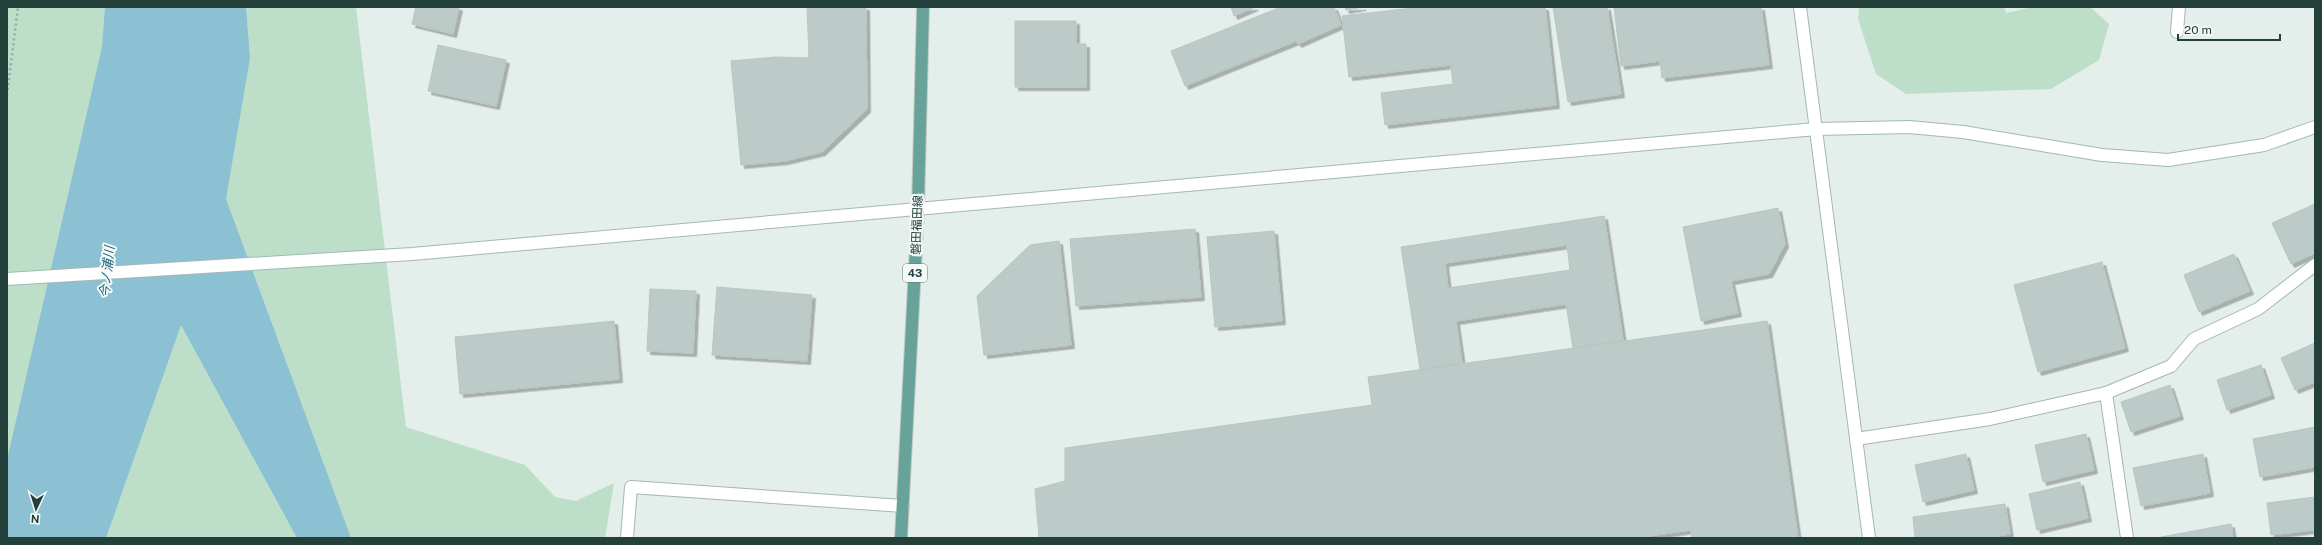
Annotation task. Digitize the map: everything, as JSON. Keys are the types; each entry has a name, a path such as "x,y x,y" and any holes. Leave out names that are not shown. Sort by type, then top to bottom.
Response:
{"main road":[{"name":"磐田福田線","path":"901,538 918,208 923,7"}],"street":[{"path":"1800,7 1869,538"},
{"path":"2177,32 2180,7"},
{"path":"7,279 412,254 1816,129 1909,127 1964,132 2102,156 2168,160 2264,145 2315,126"},
{"path":"1856,439 1990,419 2106,394 2171,366 2194,339 2258,309 2315,265"},
{"path":"2106,394 2127,538"},
{"path":"627,538 631,487 903,506"}],"path":[{"path":"7,95 18,7"}],"green space":[{"path":"7,7 356,7 406,427 525,465 555,497 576,501 614,483 605,538 7,538"},
{"path":"1859,7 2004,7 2006,13 2033,7 2090,7 2109,24 2099,60 2051,89 1906,94 1876,74 1858,19"}],"water":[{"name":"今ノ浦川","path":"105,7 246,7 250,58 226,199 351,538 297,538 181,325 106,538 7,538 7,460 102,47"}],"building":[{"path":"416,7 459,7 453,34 412,24"},
{"path":"807,7 866,7 867,109 822,152 785,161 741,165 731,61 776,57 809,58"},
{"path":"1231,7 1255,7 1234,16"},
{"path":"1281,7 1334,7 1341,25 1298,44 1296,41 1185,86 1171,51"},
{"path":"1345,7 1363,7 1346,10"},
{"path":"1422,7 1545,7 1556,105 1385,125 1381,93 1453,84 1451,65 1349,77 1342,16"},
{"path":"1553,7 1607,7 1621,94 1568,102"},
{"path":"1614,7 1761,7 1769,65 1662,78 1660,61 1621,66"},
{"path":"1015,21 1076,21 1076,44 1086,44 1086,87 1015,87"},
{"path":"438,45 506,60 496,106 428,91"},
{"path":"2315,204 2315,253 2291,264 2272,223"},
{"path":"1778,208 1785,244 1769,274 1731,281 1738,313 1701,321 1683,227"},
{"path":"1604,216 1623,340 1573,348 1566,304 1456,321 1462,363 1420,369 1401,247","holes":["1567,245 1570,270 1448,288 1445,263"]},
{"path":"1195,229 1201,297 1076,306 1070,239"},
{"path":"1274,231 1282,321 1215,327 1207,237"},
{"path":"1059,241 1071,345 984,355 977,296 1030,245"},
{"path":"2234,254 2250,291 2199,312 2184,275"},
{"path":"2102,262 2125,348 2038,372 2014,285"},
{"path":"717,287 812,295 807,361 712,355"},
{"path":"650,289 696,291 693,353 647,351"},
{"path":"614,321 619,379 460,394 455,337"},
{"path":"1767,321 1798,538 1692,538 1691,530 1635,538 1039,538 1035,489 1065,481 1065,448 1372,405 1368,377"},
{"path":"2315,343 2315,382 2295,390 2281,358"},
{"path":"2261,365 2271,395 2227,410 2217,380"},
{"path":"2170,385 2180,416 2131,432 2121,402"},
{"path":"2315,427 2315,467 2260,477 2253,439"},
{"path":"2086,434 2094,470 2043,482 2035,445"},
{"path":"1966,454 1974,490 1923,502 1915,465"},
{"path":"2203,454 2210,493 2141,506 2133,468"},
{"path":"2080,482 2088,518 2037,530 2029,494"},
{"path":"2315,497 2315,535 2313,530 2271,535 2267,503"},
{"path":"2005,504 2010,534 1984,538 1915,538 1913,517"},
{"path":"2231,524 2233,538 2161,537"}]}
